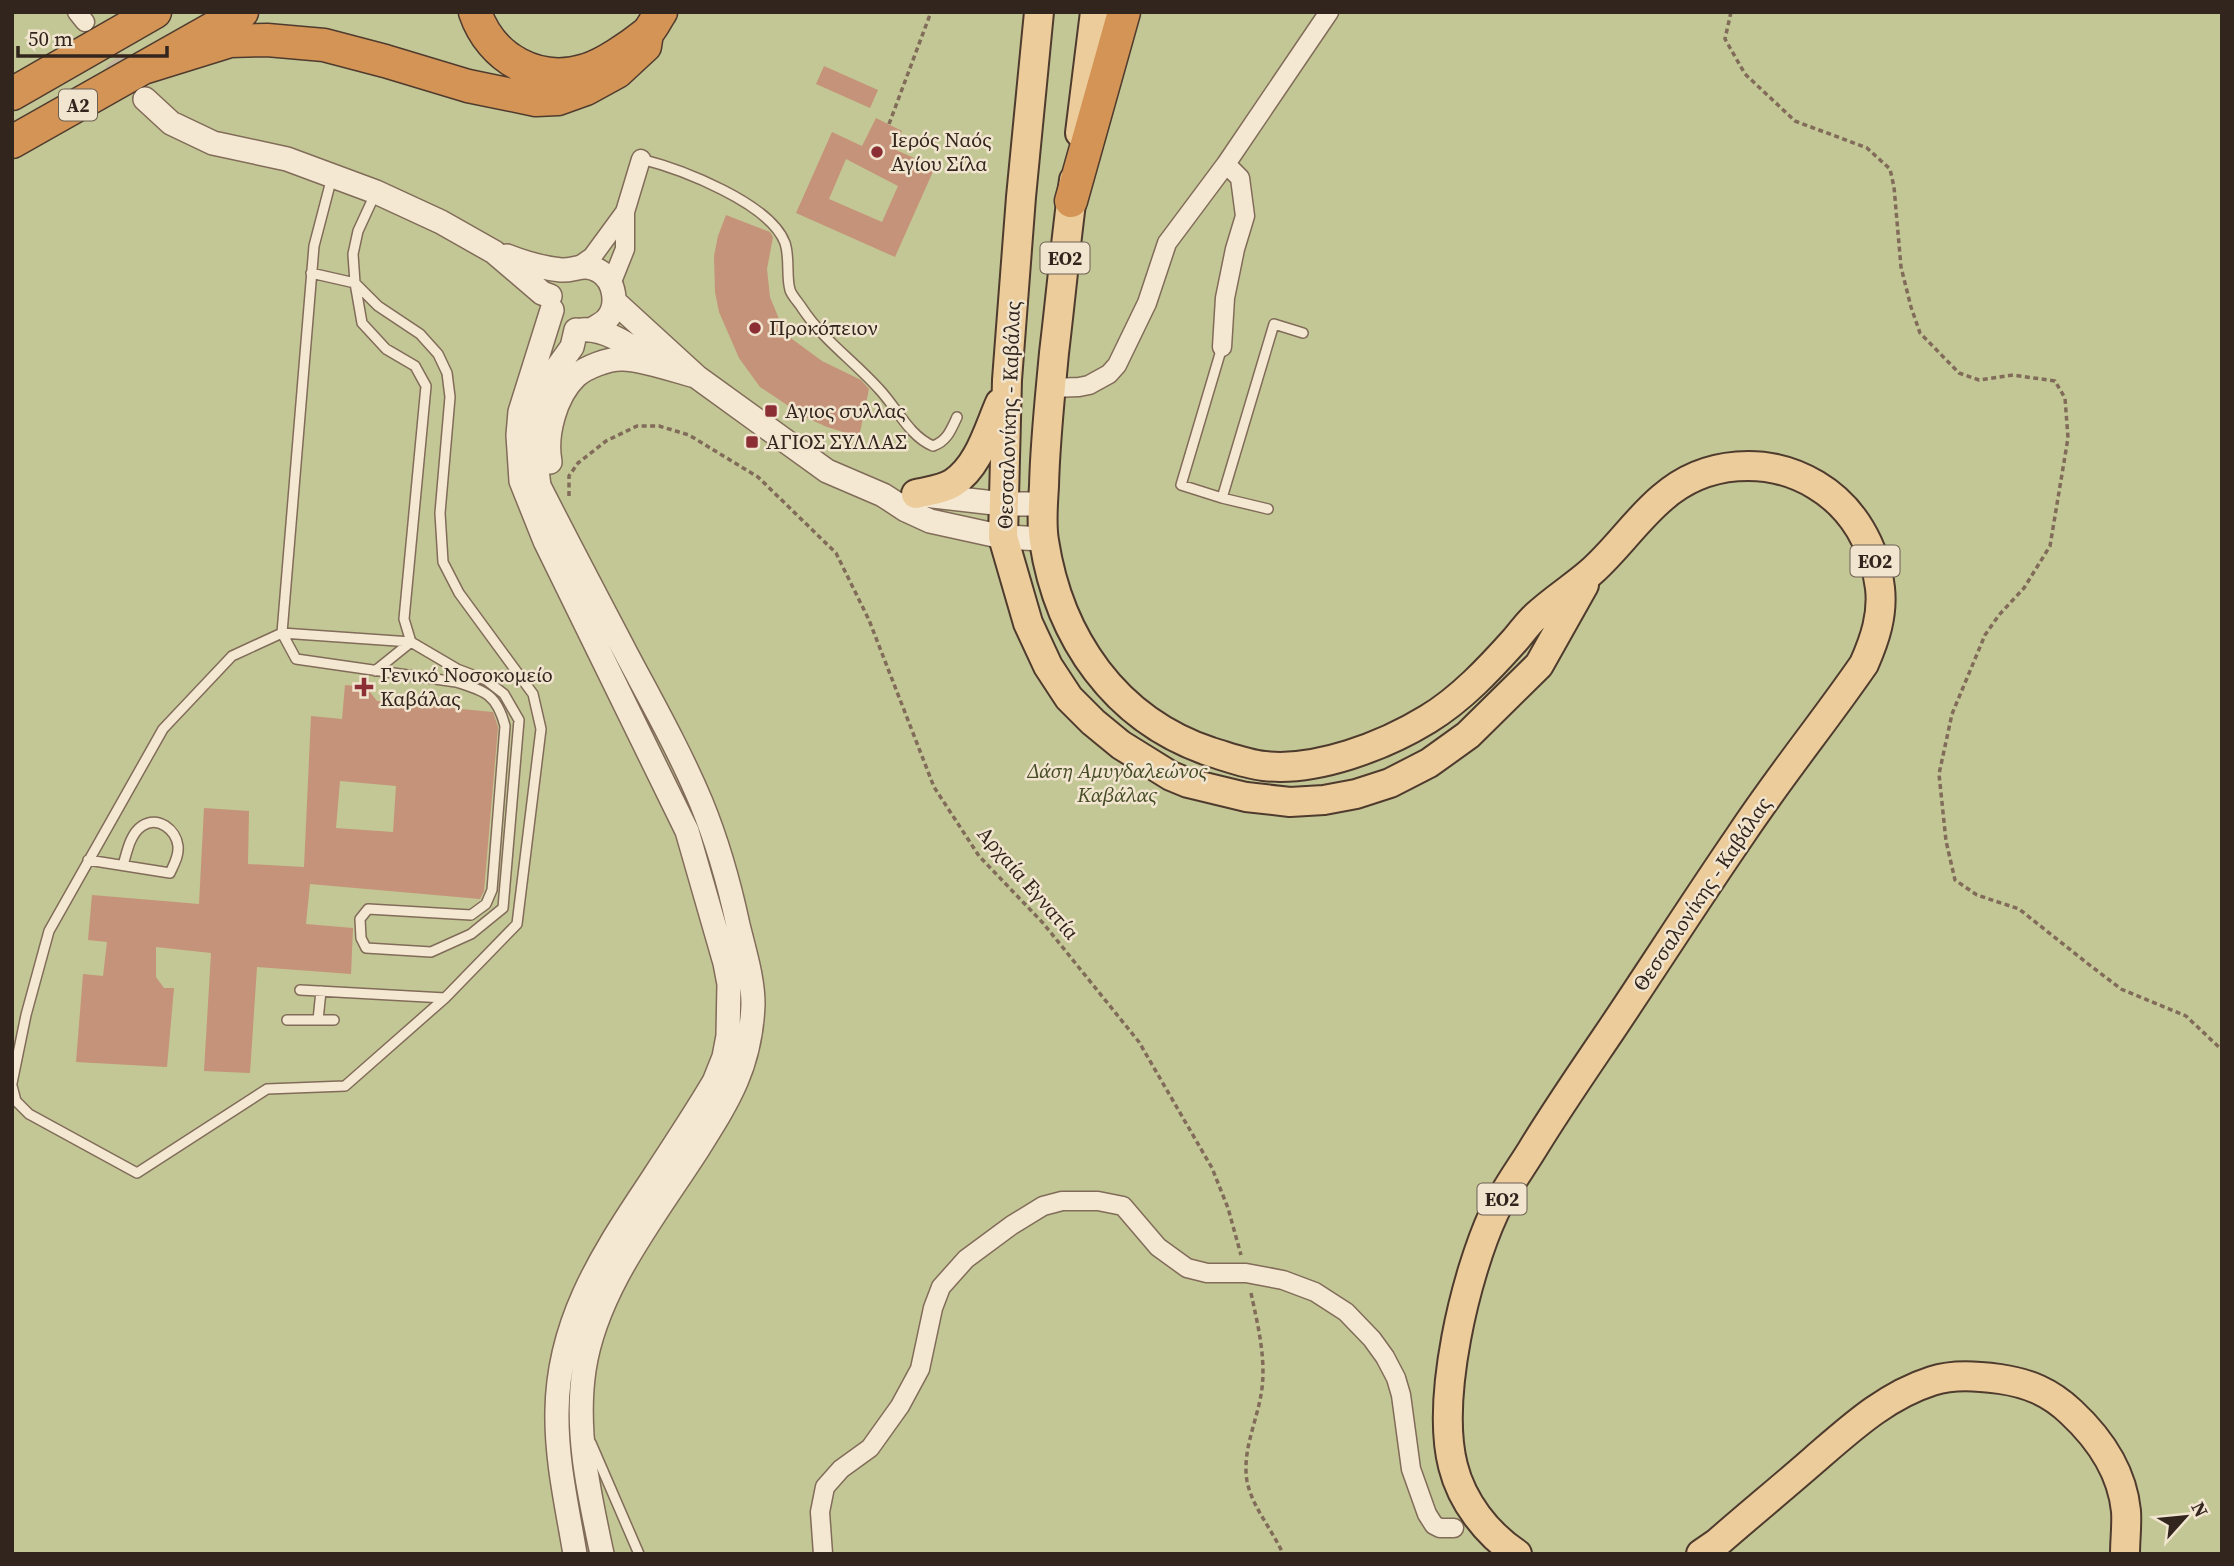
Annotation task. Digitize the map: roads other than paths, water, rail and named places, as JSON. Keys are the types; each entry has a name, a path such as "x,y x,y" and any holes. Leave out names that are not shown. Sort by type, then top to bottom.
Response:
{"highway":[{"path":"12,80 120,12"},
{"name":"Α2","path":"12,93 155,12"},
{"name":"Α2","path":"12,142 144,83 242,12"},
{"path":"475,12 494,47 518,65 542,73 573,74 599,65 654,23"},
{"path":"1071,201 1124,12"},
{"path":"144,83 230,41 267,40 324,45 468,86 536,100 558,99 586,89 617,72 645,46 654,23"}],"main road":[{"name":"Θεσσαλονίκης - Καβάλας","path":"1039,12 1007,380 1003,537 1028,622 1048,666 1069,698 1121,745 1171,776 1196,785 1246,797 1290,802 1324,800 1356,794 1390,783 1429,762 1468,735 1539,665 1592,571"},
{"name":"Θεσσαλονίκης - Καβάλας","path":"1095,12 1051,388 1043,504 1044,539 1062,606 1080,645 1096,672 1119,698 1143,717 1170,734 1214,752 1266,766 1312,764 1336,759 1396,737 1431,717 1488,669 1535,616 1592,571 1661,498 1698,475 1726,468 1769,467 1797,475 1823,489 1845,508 1860,527 1871,548 1878,571 1881,595 1879,619 1864,664 1740,835 1551,1118 1511,1182 1487,1229 1468,1284 1461,1318 1449,1394 1449,1440 1452,1466 1463,1495 1500,1543 1517,1554"},
{"path":"916,494 941,488 965,473 981,449 1007,380"},
{"path":"1701,1554 1873,1410 1905,1391 1934,1380 1959,1376 2014,1381 2038,1388 2054,1397 2085,1426 2098,1441 2121,1483 2126,1512 2125,1554"}],"street":[{"path":"1051,388 1088,384 1109,374 1117,365 1147,303 1167,243 1226,164 1329,12"},
{"path":"144,83 171,123 213,143 287,159 376,192 441,222 494,252 537,267 571,269 583,266 600,271 613,293 696,377 827,471 883,495 930,521 1003,537 1044,539"},
{"path":"602,1554 585,1468 580,1414 586,1360 611,1287 734,1089 748,1044 753,997 735,908 700,799 539,486 534,446 537,414 549,379 584,330 608,319 625,249 625,212 642,159"},
{"path":"1222,347 1225,298 1245,216 1240,178 1226,164"},
{"path":"575,1554 560,1470 556,1410 565,1348 575,1314 598,1263 714,1082 724,1057 730,1009 725,963 677,805 545,541 524,491 518,435 520,412 551,303 554,282 592,257 625,212"},
{"path":"494,252 542,293 562,323 628,345 667,369"},
{"path":"568,544 548,451 556,412 576,376 591,368 623,358 696,377"},
{"path":"883,495 916,494 1003,504 1043,504"},
{"path":"823,1554 820,1502 825,1487 841,1469 870,1448 900,1406 920,1370 933,1308 941,1287 966,1259 1019,1220 1052,1203 1062,1201 1110,1202 1123,1206 1158,1247 1187,1268 1207,1273 1246,1273 1275,1278 1315,1292 1346,1312 1385,1357 1399,1387 1411,1469 1427,1514 1434,1525 1454,1528"}],"lane":[{"path":"642,159 695,176 743,202 776,226 785,244 790,291 814,327 879,389 925,443 933,446 942,443 957,417"},
{"path":"311,274 355,283 378,306 420,334 438,354 447,373 450,397 440,513 443,562 459,593 533,694 541,729 517,924 445,998 345,1086 267,1088 136,1172 29,1114 16,1101 12,1084 26,1015 49,931 163,729 232,656 282,633 411,642 457,669 486,680 504,694 519,720 503,908 471,934 431,952 366,948 361,939 360,919 368,909 471,915 486,904 492,890 505,726 500,706 481,690 456,682 296,659 282,633 311,274 314,246 332,176"},
{"path":"376,192 358,231 353,254 362,323 386,349 415,366 426,386 404,619 411,642"},
{"path":"1222,498 1274,324 1303,333"},
{"path":"1222,347 1181,485 1268,509"},
{"path":"375,671 411,642"},
{"path":"456,682 457,669"},
{"path":"88,860 170,873 177,859 178,845 172,830 162,823 152,822 141,826 131,840 123,865"},
{"path":"300,990 445,998"},
{"path":"318,1020 321,991"},
{"path":"287,1020 334,1020"},
{"path":"580,1414 639,1554"}],"tunnel":[{"path":"93,33 137,89"}],"place":[{"name":"Ιερός Ναός Αγίου Σίλα","path":"877,152"},
{"name":"Προκόπειον","path":"755,328"},
{"name":"Αγιος συλλας","path":"771,411"},
{"name":"ΑΓΙΟΣ ΣΥΛΛΑΣ","path":"752,442"},
{"name":"Γενικό Νοσοκομείο Καβάλας","path":"364,687"}],"park label":[{"name":"Δάση Αμυγδαλεώνος Καβάλας","path":"1117,783"}]}
